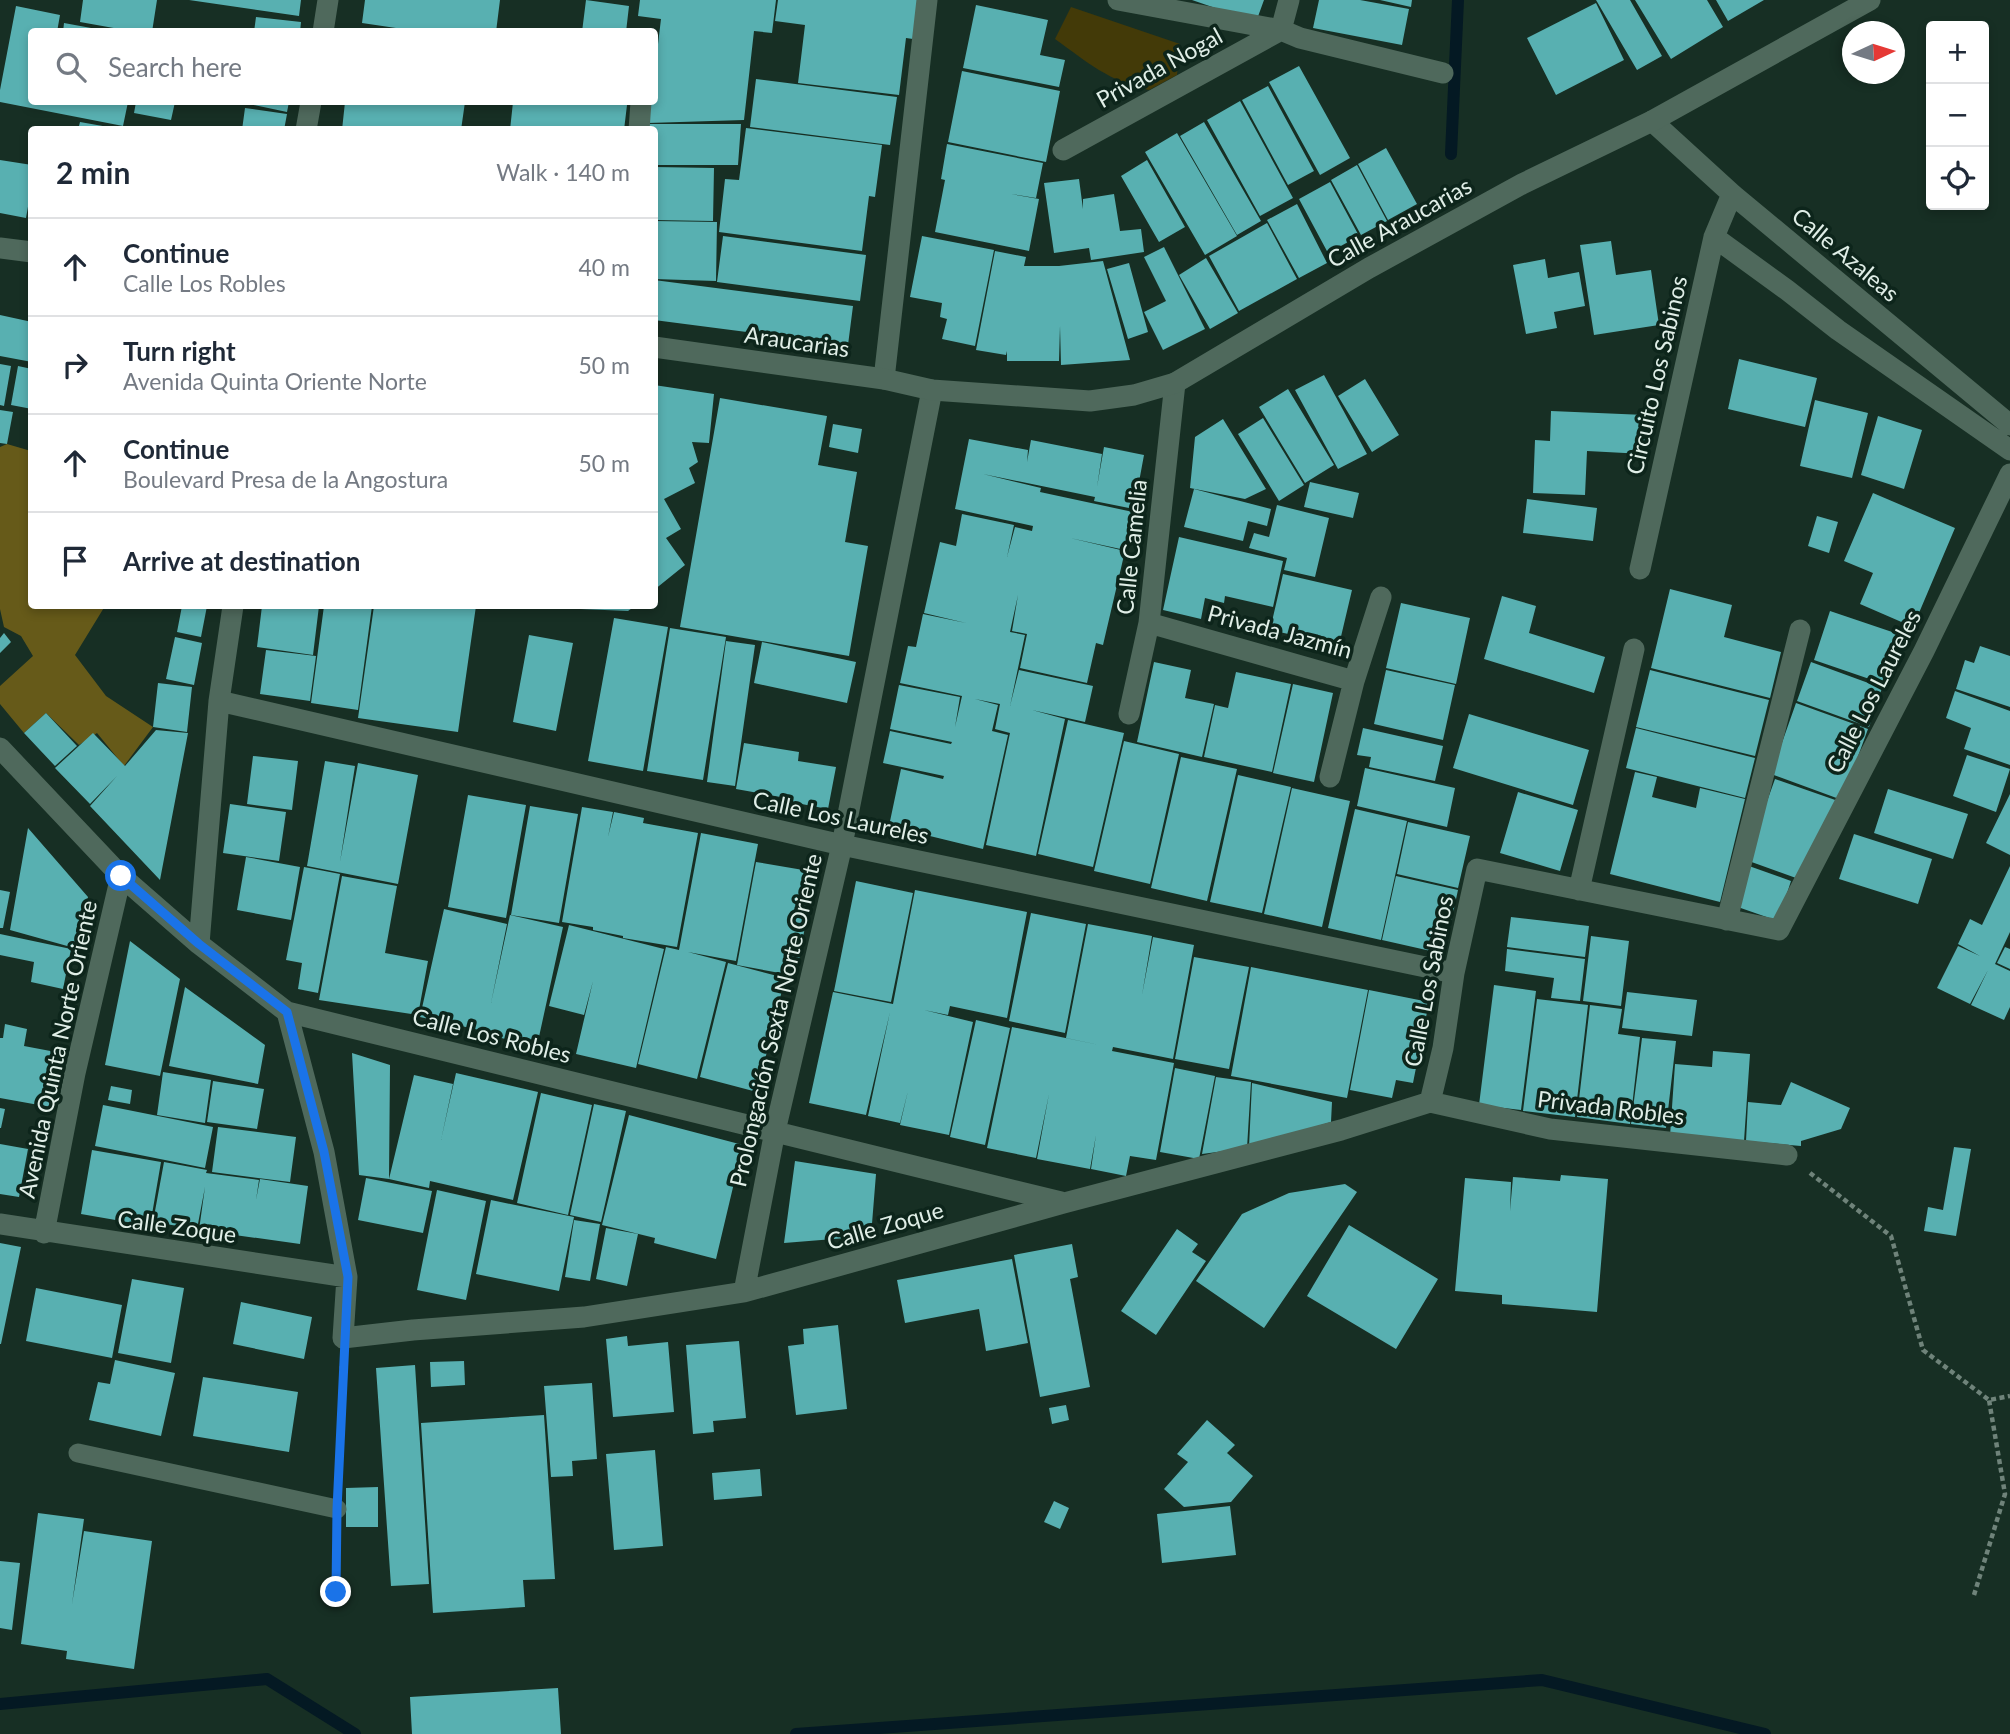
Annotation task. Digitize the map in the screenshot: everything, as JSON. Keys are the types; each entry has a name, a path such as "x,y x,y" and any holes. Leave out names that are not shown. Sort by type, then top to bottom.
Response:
{"street":[{"path":"324,28 328,0"},
{"path":"884,379 927,0"},
{"path":"1118,0 1280,30 1300,38 1443,73"},
{"path":"1280,30 1289,0"},
{"name":"Calle Araucarias","path":"932,390 1090,401 1133,395 1175,383 1369,268 1521,184 1652,121 1870,0"},
{"name":"Privada Nogal","path":"1063,150 1280,30"},
{"path":"307,126 310,105"},
{"path":"639,126 641,105"},
{"name":"Calle Azaleas","path":"1652,121 1732,194 2010,425"},
{"name":"Circuito Los Sabinos","path":"1640,569 1714,237 1732,194"},
{"path":"1714,237 1838,330 2010,450"},
{"path":"0,248 28,252"},
{"name":"Araucarias","path":"658,348 884,379 932,390"},
{"name":"Calle Camelia","path":"1129,714 1149,623 1175,383"},
{"name":"Prolongación Sexta Norte Oriente","path":"744,1292 775,1132 842,845 932,390"},
{"name":"Calle Los Laureles","path":"1727,920 1779,930 1924,651 2010,474"},
{"name":"Privada Jazmín","path":"1149,623 1354,681 1381,597"},
{"path":"199,944 219,701 233,609"},
{"path":"1634,649 1578,890 1727,920 1800,630"},
{"path":"1329,777 1354,681"},
{"name":"Calle Los Laureles","path":"219,701 842,845 1454,973"},
{"name":"Calle Los Robles","path":"0,748 121,876 199,944 287,1012 1064,1203"},
{"name":"Calle Los Sabinos","path":"1430,1102 1477,869 1578,890"},
{"name":"Avenida Quinta Norte Oriente","path":"44,1233 75,1073 121,876"},
{"path":"287,1012 324,1152 348,1277 344,1338"},
{"name":"Calle Zoque","path":"344,1338 584,1317 744,1292 1341,1130 1430,1102"},
{"name":"Privada Robles","path":"1430,1102 1550,1129 1787,1155"},
{"name":"Calle Zoque","path":"0,1224 44,1233 348,1277"}],"lane":[{"path":"78,1453 337,1509"}],"path":[{"path":"1787,1155 1891,1236 1923,1350 1989,1400 2005,1494 1974,1595"},
{"path":"336,1592 344,1338"},
{"path":"1989,1400 2010,1396"}],"shaded area":[{"path":"1071,7 1180,44 1177,75 1149,90 1122,82 1099,70 1055,39"},
{"path":"7,444 28,450 28,609 103,609 75,655 106,696 153,727 124,766 97,733 79,745 46,713 24,733 0,704 0,686 33,656 21,636 4,627 0,609 0,447"}],"building":[{"path":"83,0 157,0 153,28 114,28 80,22"},
{"path":"189,0 301,0 299,16"},
{"path":"365,0 500,0 496,28 396,28 362,23"},
{"path":"586,0 629,6 626,28 582,28"},
{"path":"640,0 776,0 772,33 754,31 744,120 648,123 651,105 658,105 658,44 661,19 638,16"},
{"path":"778,0 918,0 913,39 906,38 899,95 798,83 805,25 775,21"},
{"path":"1192,0 1264,0 1256,22"},
{"path":"1319,0 1360,0 1409,9 1402,45 1313,28"},
{"path":"1380,0 1412,0 1411,7"},
{"path":"1596,0 1630,0 1662,56 1637,70"},
{"path":"1635,0 1707,0 1723,27 1671,59"},
{"path":"1716,0 1764,0 1728,21"},
{"path":"1596,3 1624,60 1556,95 1527,38"},
{"path":"976,5 1048,20 1040,55 1065,60 1059,87 963,68"},
{"path":"16,6 60,15 58,28 28,28 28,105 127,105 123,126 0,102"},
{"path":"256,17 301,22 300,28 255,28"},
{"path":"64,23 91,28 63,28"},
{"path":"1299,66 1350,158 1320,175 1269,82"},
{"path":"962,71 1060,91 1046,162 948,142"},
{"path":"756,79 897,97 890,145 750,127"},
{"path":"1268,86 1314,171 1288,185 1242,100"},
{"path":"1240,101 1293,198 1260,216 1207,120"},
{"path":"135,105 174,105 171,120 134,113"},
{"path":"254,105 288,105 287,112"},
{"path":"345,105 465,105 462,126 342,126"},
{"path":"513,105 627,105 624,126 510,126"},
{"path":"245,108 287,114 285,126 243,126"},
{"path":"80,122 103,126 79,126"},
{"path":"1204,122 1261,221 1237,235 1180,136"},
{"path":"741,124 738,165 658,165 658,126 645,126"},
{"path":"746,128 882,145 875,197 869,196 862,251 719,232 725,179 739,180"},
{"path":"1177,133 1237,236 1205,255 1145,152"},
{"path":"947,144 1043,163 1036,198 1011,194 1039,199 1029,251 935,232 945,180 941,179"},
{"path":"1386,148 1417,204 1388,220 1358,164"},
{"path":"0,160 28,164 26,218 0,213"},
{"path":"1147,160 1185,227 1159,242 1121,176"},
{"path":"1357,165 1387,221 1361,235 1331,180"},
{"path":"658,167 714,168 713,221 658,220"},
{"path":"1079,179 1083,209 1083,199 1114,194 1120,231 1141,229 1144,252 1091,260 1089,248 1054,253 1044,183"},
{"path":"1330,182 1359,236 1328,253 1299,199"},
{"path":"1297,204 1327,263 1299,278 1267,220"},
{"path":"658,221 717,222 716,281 658,279"},
{"path":"1267,223 1297,279 1239,311 1209,256"},
{"path":"723,236 866,255 860,301 717,282"},
{"path":"922,236 994,250 975,346 942,339 947,319 940,317 942,303 910,297"},
{"path":"1611,241 1616,275 1651,270 1659,325 1594,335 1580,245"},
{"path":"1164,247 1205,329 1163,350 1144,312 1166,301 1144,257"},
{"path":"995,251 1026,257 1024,266 1059,266 1103,261 1130,360 1061,365 1060,326 1059,361 1007,361 1007,351 1006,355 976,350"},
{"path":"1206,258 1238,313 1210,329 1179,275"},
{"path":"1545,259 1548,278 1579,272 1585,306 1554,312 1557,328 1526,334 1513,265"},
{"path":"1129,263 1148,332 1128,339 1107,269"},
{"path":"658,281 853,306 848,345 658,321"},
{"path":"0,315 28,321 28,361 0,356"},
{"path":"1739,359 1817,378 1805,427 1728,409"},
{"path":"0,364 11,366 4,406 0,405"},
{"path":"18,366 28,368 28,408 11,405"},
{"path":"1324,375 1367,454 1338,469 1295,390"},
{"path":"1365,379 1399,435 1372,452 1338,396"},
{"path":"658,386 714,394 709,443 692,442 698,462 689,468 695,483 664,499 681,529 666,538 685,565 658,587"},
{"path":"1288,389 1334,465 1305,483 1259,407"},
{"path":"720,398 827,416 818,465 857,472 845,542 868,546 849,656 680,627"},
{"path":"1815,400 1868,413 1852,478 1800,466"},
{"path":"0,410 13,412 7,444 0,443"},
{"path":"1551,411 1645,415 1644,454 1587,451 1585,495 1533,493 1535,440 1550,441"},
{"path":"1878,416 1922,430 1904,489 1861,475"},
{"path":"1263,418 1304,485 1279,501 1238,434"},
{"path":"1223,419 1266,489 1245,499 1190,488 1195,437"},
{"path":"833,424 862,429 858,453 829,447"},
{"path":"969,439 1028,450 1027,462 1031,440 1102,454 1097,487 1104,447 1144,455 1134,509 1094,501 1095,497 983,474 1041,488 1040,492 1133,512 1125,550 1070,538 1125,551 1103,645 1096,643 1087,683 1020,668 1027,634 1012,631 1018,595 1010,632 1025,635 1010,706 1019,670 1093,686 1085,722 1032,710 1065,719 1036,856 986,845 1010,733 995,729 1000,704 975,699 998,705 992,731 1008,735 983,849 889,826 901,769 943,779 944,776 883,763 890,731 951,744 952,742 890,729 899,685 960,697 955,727 962,696 900,683 908,646 916,647 923,614 966,623 924,613 940,542 956,546 962,514 1014,525 1007,557 1015,527 1032,531 1033,526 955,509"},
{"path":"1310,482 1359,493 1353,518 1304,507"},
{"path":"1194,489 1271,509 1267,526 1248,521 1243,541 1184,527"},
{"path":"1873,493 1955,528 1913,627 1860,604 1873,573 1844,561"},
{"path":"1527,499 1597,508 1593,541 1523,533"},
{"path":"1277,505 1329,518 1315,577 1284,570 1287,558 1249,548 1254,533 1269,537"},
{"path":"1817,516 1838,522 1829,553 1808,546"},
{"path":"1179,537 1283,561 1273,607 1225,596 1224,603 1205,598 1201,619 1163,610"},
{"path":"1283,574 1352,590 1339,645 1270,630"},
{"path":"1670,589 1732,605 1724,637 1781,652 1770,698 1651,668"},
{"path":"1502,596 1536,606 1529,633 1605,657 1594,693 1484,659"},
{"path":"1401,603 1470,618 1456,684 1386,668"},
{"path":"181,609 206,609 201,637 177,632"},
{"path":"262,609 319,609 313,655 257,647"},
{"path":"324,609 372,609 358,710 311,703"},
{"path":"374,609 476,609 458,732 358,718"},
{"path":"581,609 631,609 628,611"},
{"path":"1830,611 1904,636 1887,685 1814,660"},
{"path":"614,618 668,627 643,771 588,761"},
{"path":"670,628 726,637 703,780 647,771"},
{"path":"4,633 11,642 0,653 0,638"},
{"path":"529,635 573,643 556,731 513,722"},
{"path":"175,637 202,643 194,685 166,679"},
{"path":"726,641 755,645 735,786 707,782"},
{"path":"762,642 856,662 847,703 754,683"},
{"path":"1980,646 2010,656 2010,707 1956,689 1965,660 1974,663"},
{"path":"266,650 316,656 310,701 260,694"},
{"path":"1154,662 1191,670 1185,698 1214,704 1202,757 1137,742"},
{"path":"1811,662 1882,688 1869,727 1797,701"},
{"path":"1386,670 1455,685 1443,740 1374,724"},
{"path":"1650,670 1769,700 1755,756 1636,727"},
{"path":"1236,672 1291,684 1272,772 1204,757 1215,705 1228,708"},
{"path":"158,683 192,687 187,732 153,727"},
{"path":"1293,684 1333,693 1314,782 1273,773"},
{"path":"1955,691 2010,711 2010,765 1964,749 1971,728 1946,718"},
{"path":"1796,703 1868,729 1842,800 1771,774"},
{"path":"46,713 77,746 55,766 24,733"},
{"path":"1469,714 1589,750 1573,805 1453,768"},
{"path":"1068,720 1124,733 1093,867 1038,854"},
{"path":"1363,728 1443,746 1435,781 1369,767 1371,757 1357,755"},
{"path":"1636,728 1755,758 1745,798 1626,768"},
{"path":"156,730 188,733 160,880 90,806 117,776 90,804 55,768 93,733 125,766"},
{"path":"1124,741 1179,754 1150,884 1094,871"},
{"path":"744,743 799,752 798,761 836,767 828,809 791,802 792,799 736,789"},
{"path":"1967,755 2010,769 1996,812 1953,796"},
{"path":"253,756 298,761 292,810 247,804"},
{"path":"1181,757 1237,769 1207,901 1151,888"},
{"path":"325,761 355,766 340,862 358,763 418,775 398,884 307,866"},
{"path":"1365,768 1455,788 1447,827 1357,806"},
{"path":"1635,772 1657,777 1652,797 1696,808 1700,788 1745,799 1720,902 1610,874"},
{"path":"1238,775 1291,787 1262,913 1210,902"},
{"path":"1775,779 1841,802 1796,878 1746,860"},
{"path":"1292,788 1350,801 1322,927 1264,914"},
{"path":"1888,789 1968,814 1953,859 1874,833"},
{"path":"1518,792 1578,810 1560,871 1500,853"},
{"path":"2010,794 2010,855 1986,843"},
{"path":"468,795 526,805 506,918 448,907"},
{"path":"230,804 286,812 279,861 223,853"},
{"path":"530,806 578,814 559,923 511,915"},
{"path":"582,807 613,812 608,837 614,812 644,818 643,823 698,833 677,947 623,938 593,930 593,927 562,922"},
{"path":"1355,809 1407,821 1381,940 1328,928"},
{"path":"1408,822 1470,836 1458,888 1397,874"},
{"path":"28,828 88,897 78,949 10,930"},
{"path":"701,833 758,844 736,961 688,952 726,962 697,1079 638,1064 666,947 679,950"},
{"path":"1854,834 1932,859 1918,904 1839,879"},
{"path":"246,857 300,867 291,920 237,910"},
{"path":"756,862 815,872 796,976 737,965"},
{"path":"1749,866 1791,881 1778,921 1735,906"},
{"path":"2010,866 2010,932 1995,964 2010,971 2010,1007 2004,1020 1971,1005 1988,970 1970,1004 1937,988 1958,946 1980,956 1958,944 1970,919 1982,925"},
{"path":"304,867 340,874 318,993 298,989 302,963 286,960"},
{"path":"342,876 397,886 385,953 428,961 418,1015 319,1000"},
{"path":"1396,876 1458,890 1444,954 1382,940"},
{"path":"856,881 913,893 891,1002 834,991"},
{"path":"0,890 10,892 3,928 0,928"},
{"path":"915,890 1027,912 1007,1018 950,1006 948,1015 924,1010 973,1022 949,1135 900,1125 908,1091 900,1123 868,1116 890,1012 866,1115 809,1103 833,992 893,1004"},
{"path":"444,909 507,924 491,1003 510,915 563,927 537,1046 420,1017"},
{"path":"1031,913 1086,924 1065,1033 1009,1021"},
{"path":"1511,917 1589,926 1585,957 1507,947"},
{"path":"1088,924 1152,936 1142,995 1153,937 1194,945 1173,1059 1113,1047 1112,1051 1174,1063 1156,1160 1130,1156 1126,1176 1091,1169 1096,1135 1090,1169 1037,1159 1049,1094 1036,1158 987,1148 1012,1027 1109,1047 1066,1038"},
{"path":"569,925 664,949 636,1068 576,1054 593,981 584,1015 549,1006"},
{"path":"0,934 71,949 63,989 31,982 34,962 0,955"},
{"path":"1591,936 1629,941 1621,1006 1583,1001"},
{"path":"130,941 180,979 160,1076 105,1065"},
{"path":"2005,947 2010,949 2010,969 1997,963"},
{"path":"1507,949 1585,959 1580,1001 1551,998 1554,978 1505,971"},
{"path":"1194,957 1249,967 1229,1069 1175,1059"},
{"path":"728,963 785,978 757,1092 700,1077"},
{"path":"1251,967 1368,990 1347,1098 1231,1076"},
{"path":"1494,985 1536,991 1521,1110 1479,1105"},
{"path":"185,987 265,1045 258,1084 169,1066"},
{"path":"1369,990 1429,1002 1413,1083 1396,1080 1392,1098 1350,1090"},
{"path":"1627,992 1697,1000 1692,1036 1622,1028"},
{"path":"1537,999 1588,1005 1575,1117 1523,1111"},
{"path":"1590,1005 1622,1009 1618,1034 1640,1037 1630,1124 1577,1117"},
{"path":"976,1020 1010,1028 985,1145 950,1137"},
{"path":"5,1024 27,1029 24,1046 61,1053 50,1107 0,1098 0,1038 3,1038"},
{"path":"1642,1038 1676,1041 1666,1128 1631,1124"},
{"path":"1713,1051 1750,1054 1744,1141 1670,1136 1675,1064 1712,1067"},
{"path":"352,1053 390,1065 389,1179 359,1175"},
{"path":"1175,1068 1215,1076 1199,1159 1160,1152"},
{"path":"163,1072 211,1080 205,1123 157,1115"},
{"path":"456,1073 538,1092 513,1200 430,1181 429,1188 389,1179 414,1075 453,1084 441,1140"},
{"path":"1216,1077 1251,1082 1247,1148 1202,1154"},
{"path":"213,1081 264,1089 257,1129 207,1122"},
{"path":"1791,1082 1850,1108 1841,1129 1801,1141 1801,1146 1746,1141 1748,1102 1781,1105"},
{"path":"1252,1083 1332,1102 1331,1122 1249,1147"},
{"path":"111,1086 132,1090 130,1104 108,1100"},
{"path":"541,1093 592,1105 568,1215 517,1203"},
{"path":"594,1104 626,1111 601,1222 570,1215"},
{"path":"103,1105 213,1127 205,1168 95,1146"},
{"path":"0,1108 5,1109 1,1128 0,1128"},
{"path":"629,1115 743,1145 716,1259 654,1243 655,1238 602,1225"},
{"path":"218,1127 296,1137 290,1182 212,1172"},
{"path":"0,1144 28,1149 19,1197 0,1194"},
{"path":"1954,1147 1971,1149 1956,1236 1924,1231 1928,1207 1943,1210"},
{"path":"92,1150 161,1162 150,1226 81,1214"},
{"path":"795,1161 876,1174 871,1236 784,1243"},
{"path":"164,1162 207,1170 206,1173 259,1180 256,1200 260,1179 308,1186 300,1244 199,1230 205,1187 197,1229 153,1222"},
{"path":"1561,1175 1608,1179 1597,1312 1502,1304 1502,1295 1455,1291 1465,1178 1511,1182 1510,1211 1513,1177 1560,1181"},
{"path":"366,1178 432,1191 423,1233 358,1220"},
{"path":"1345,1184 1357,1192 1264,1328 1196,1281 1242,1214 1289,1193"},
{"path":"437,1190 486,1201 466,1300 417,1290"},
{"path":"491,1200 574,1217 559,1291 476,1274"},
{"path":"574,1220 600,1224 590,1281 565,1277"},
{"path":"1349,1225 1438,1279 1396,1349 1307,1296"},
{"path":"606,1228 638,1234 627,1286 596,1279"},
{"path":"1177,1229 1198,1244 1192,1252 1206,1261 1156,1335 1121,1311"},
{"path":"0,1243 21,1247 1,1344 0,1344"},
{"path":"1072,1244 1078,1277 1070,1279 1090,1387 1040,1397 1014,1255"},
{"path":"1012,1259 1028,1343 986,1351 979,1309 905,1323 897,1280"},
{"path":"132,1279 184,1288 171,1363 118,1353"},
{"path":"36,1288 122,1305 112,1358 26,1341"},
{"path":"241,1302 312,1317 304,1359 233,1344"},
{"path":"838,1325 847,1409 796,1415 788,1346 804,1344 803,1329"},
{"path":"627,1336 628,1346 668,1342 674,1412 613,1417 606,1339"},
{"path":"739,1341 746,1418 713,1421 714,1432 693,1434 686,1345"},
{"path":"115,1360 175,1373 161,1436 89,1420 98,1382 110,1384"},
{"path":"464,1361 465,1385 431,1387 430,1362"},
{"path":"415,1365 429,1584 391,1586 376,1368"},
{"path":"203,1377 298,1392 289,1452 193,1436"},
{"path":"592,1383 597,1459 572,1461 573,1476 551,1477 544,1386"},
{"path":"1066,1405 1069,1420 1052,1424 1049,1408"},
{"path":"544,1415 555,1579 523,1580 525,1607 433,1613 421,1423"},
{"path":"1207,1420 1235,1445 1227,1453 1253,1476 1231,1502 1184,1507 1164,1489 1188,1462 1177,1454"},
{"path":"655,1450 663,1546 614,1550 606,1454"},
{"path":"760,1469 762,1496 714,1500 712,1473"},
{"path":"378,1487 378,1527 346,1527 346,1488"},
{"path":"1054,1501 1069,1508 1060,1529 1044,1522"},
{"path":"1230,1506 1236,1555 1162,1563 1157,1514"},
{"path":"38,1513 84,1519 72,1604 84,1531 152,1541 134,1669 66,1659 67,1651 21,1644"},
{"path":"0,1561 20,1563 12,1630 0,1628"},
{"path":"558,1688 561,1734 412,1734 410,1697"}],"waterway":[{"path":"1451,154 1458,0"},
{"path":"0,1704 267,1679 355,1734"},
{"path":"796,1734 1542,1680 1765,1734"}],"route":[{"path":"121,876 199,944 287,1012 324,1152 348,1277 337,1509 336,1592"}]}
